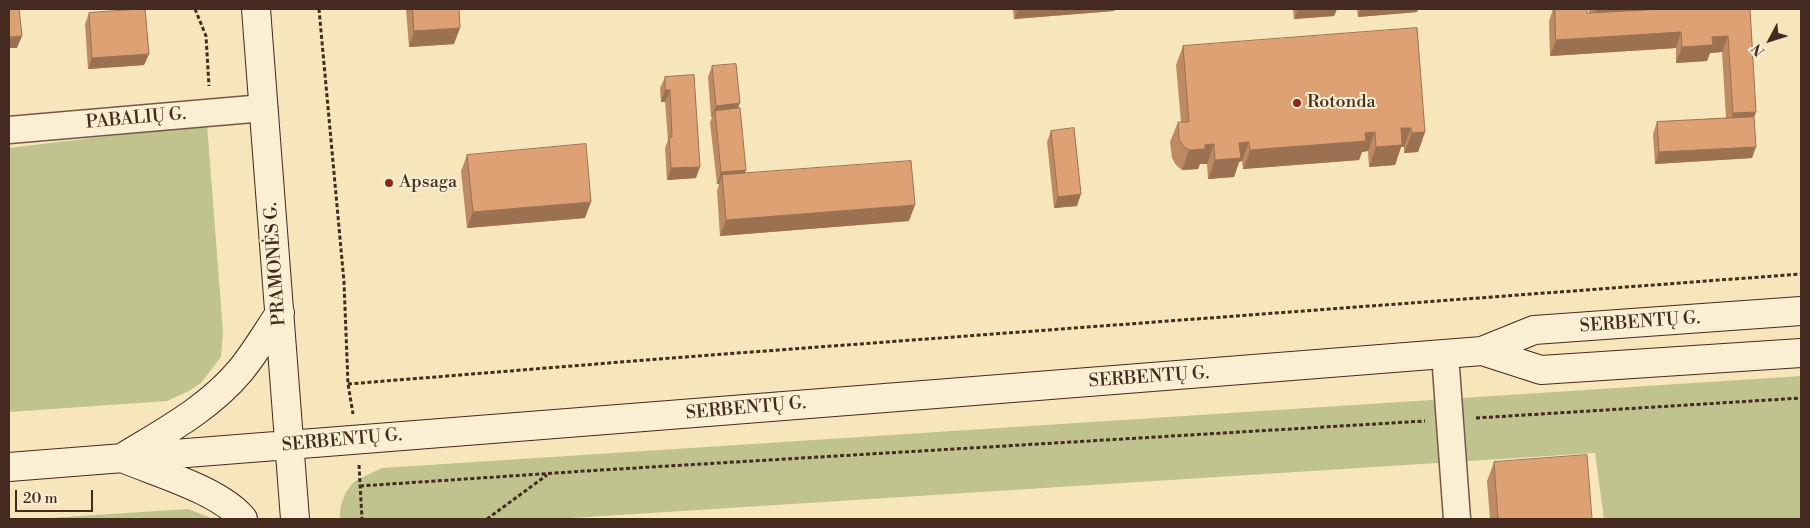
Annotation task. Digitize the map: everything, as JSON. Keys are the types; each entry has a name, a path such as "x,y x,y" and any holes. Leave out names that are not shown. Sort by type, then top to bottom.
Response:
{"main road":[{"name":"PRAMONĖS G.","path":"256,9 295,519"},
{"name":"SERBENTŲ G.","path":"9,467 1482,351 1534,330 1801,311"},
{"path":"121,458 188,418 220,392 240,370 280,313"},
{"name":"SERBENTŲ G.","path":"1482,351 1541,370 1801,353"},
{"path":"121,458 194,487 236,511 243,519"}],"street":[{"name":"PABALIŲ G.","path":"9,130 264,108"},
{"path":"1445,354 1457,519"}],"path":[{"path":"195,9 206,36 212,112"},
{"path":"319,9 344,282 348,384 357,440 362,519"},
{"path":"348,384 690,356 1801,274"},
{"path":"360,486 1801,398"},
{"path":"487,519 547,475"}],"green space":[{"path":"207,124 223,332 221,357 201,383 167,401 9,412 9,148"},
{"path":"1801,376 1801,519 1604,519 1595,453 556,519 340,519 343,500 353,483 382,468"},
{"path":"188,509 214,519 34,519"}],"building":[{"path":"9,9 19,9 22,36 9,37"},
{"path":"145,9 149,54 92,58 89,13"},
{"path":"413,9 459,9 460,28 414,31"},
{"path":"1555,9 1587,9 1587,13 1665,9 1750,9 1756,112 1733,113 1728,36 1712,37 1713,45 1682,47 1681,32 1556,40"},
{"name":"Rotonda","path":"1417,28 1425,132 1412,133 1411,128 1401,128 1402,145 1376,147 1375,132 1365,133 1366,141 1250,150 1249,142 1239,143 1241,158 1215,160 1214,144 1205,145 1205,149 1189,150 1183,146 1179,139 1178,122 1189,122 1183,46"},
{"path":"736,64 740,103 716,106 712,66"},
{"path":"694,75 700,167 671,168 669,137 672,137 670,90 665,90 665,77"},
{"path":"740,108 746,170 721,172 715,111"},
{"path":"1754,117 1756,147 1659,152 1657,122"},
{"path":"1074,128 1081,194 1058,197 1051,131"},
{"path":"586,144 591,202 473,212 467,155"},
{"path":"911,161 915,205 726,220 722,175"},
{"path":"1587,455 1592,519 1498,519 1494,462"}],"place":[{"name":"Rotonda","path":"1297,103"},
{"name":"Apsaga","path":"389,183"}]}
